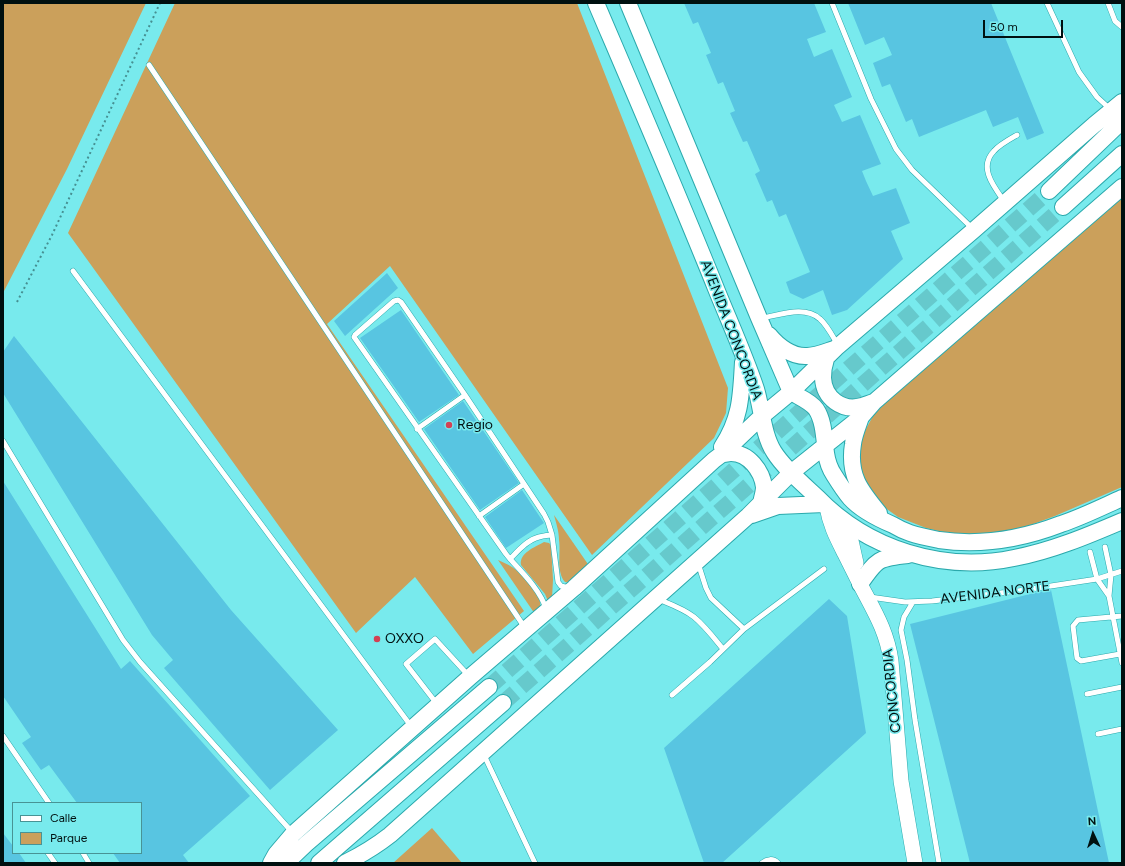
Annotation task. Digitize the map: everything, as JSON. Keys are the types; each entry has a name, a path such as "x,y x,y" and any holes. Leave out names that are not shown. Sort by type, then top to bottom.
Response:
{"main road":[{"name":"AVENIDA CONCORDIA","path":"596,3 744,357 756,390 769,442 774,452 825,506 847,523 880,542 914,555 941,561 977,563 1037,553 1084,537 1122,521"},
{"name":"AVENIDA CONCORDIA","path":"628,3 791,392"},
{"path":"1049,191 1118,111"},
{"path":"271,863 276,854 293,834 438,705 574,588 762,416 791,392 833,351 1005,203 1118,111"},
{"path":"1063,207 1122,154"},
{"path":"345,863 364,853 385,838 698,561 748,516 792,472 860,417 874,402 1122,187"},
{"path":"761,322 773,340 783,349 792,353 806,356 833,351"},
{"path":"833,351 823,376 827,393 841,406 861,407 874,402"},
{"path":"718,457 734,427 738,414 741,401 744,357"},
{"path":"791,392 809,402 820,416 826,454 832,471 850,498 862,508 886,522 910,533 964,543 1003,540 1026,536 1061,525 1122,498"},
{"path":"860,417 853,443 852,457 854,476 867,499 886,522"},
{"path":"718,457 732,453 742,455 758,468 763,480 764,489 761,503"},
{"path":"748,516 778,506 825,506"},
{"path":"862,587 870,569 880,560 893,556 914,555"},
{"path":"286,863 306,844 489,687"},
{"path":"319,863 503,703"}],"street":[{"name":"CONCORDIA","path":"825,506 832,529 879,619 888,643 901,781 915,863"},
{"path":"847,523 862,587"}],"lane":[{"path":"832,3 871,99 896,149 912,170 974,230"},
{"path":"1047,3 1079,72 1097,97 1118,111"},
{"path":"1108,3 1115,21 1122,27"},
{"path":"149,65 525,629"},
{"path":"1005,203 993,186 988,173 987,162 994,151 1017,135"},
{"path":"72,271 412,728"},
{"path":"546,611 543,602 531,583 506,554 354,337 355,334 394,301 398,300 401,302 544,514 552,535 558,584 568,588 574,588"},
{"path":"761,322 796,311 811,313 820,319 833,351"},
{"path":"417,429 465,395"},
{"path":"3,441 123,640 145,668 293,834"},
{"path":"479,516 524,484"},
{"path":"510,558 533,539 552,535"},
{"path":"1105,548 1111,576 1109,596 1122,663"},
{"path":"1090,552 1097,579 1109,596"},
{"path":"698,561 706,588 711,598 744,629"},
{"path":"672,695 744,629 824,569"},
{"name":"AVENIDA NORTE","path":"862,587 899,601 932,601 1003,593 1097,579 1111,576 1122,571"},
{"path":"655,598 693,616 703,625 723,649"},
{"path":"913,602 904,616 900,630 907,660 915,720 939,863"},
{"path":"1120,654 1081,661 1077,658 1073,626 1078,620 1122,616"},
{"path":"438,705 406,664 436,639 470,677"},
{"path":"1087,694 1122,687"},
{"path":"1098,734 1122,729"},
{"path":"3,736 48,802"},
{"path":"482,752 535,863"},
{"path":"49,854 55,863"},
{"path":"84,854 90,863"},
{"path":"762,863 771,859 778,863"}],"path":[{"path":"17,302 52,235 160,3"}],"green space":[{"path":"3,3 146,3 67,169 3,293"},
{"path":"175,3 577,3 728,388 726,413 714,438 592,555 390,266 327,324 524,611 473,654 415,577 356,633 68,233"},
{"path":"1122,195 1122,487 1055,516 1025,527 990,535 960,536 926,528 898,517 877,502 861,483 858,462 861,438 873,416 887,401"},
{"path":"554,515 592,570 570,583 565,582 562,578 559,562 559,537"},
{"path":"544,542 551,545 553,580 552,598 548,601 545,594 521,565 522,557 525,554 532,548"},
{"path":"498,560 516,570 533,588 540,602 537,617"},
{"path":"432,828 462,863 393,863"}],"building":[{"path":"684,3 814,3 826,32 807,39 814,57 832,49 852,97 834,105 842,122 860,115 881,164 862,171 866,181 873,196 896,188 910,223 891,231 903,259 847,310 832,315 823,290 803,299 790,293 786,282 810,272 786,214 779,217 772,200 767,202 755,174 760,171 747,141 743,142 730,113 735,111 723,82 718,84 706,55 711,53 698,22 693,24"},
{"path":"848,3 991,3 1044,133 1027,140 1018,117 993,127 986,110 919,137 912,119 906,122 890,84 882,87 873,63 892,55 884,37 865,45"},
{"path":"387,273 398,288 345,336 334,321"},
{"path":"401,310 459,395 419,422 360,338"},
{"path":"14,336 231,610 338,730 270,790 164,668 173,660 152,635 3,393 3,352"},
{"path":"463,401 519,483 480,510 424,429"},
{"path":"3,481 121,669 130,661 250,796 183,855 189,863 120,863 114,854 142,854 142,802 76,802 49,765 41,770 22,743 31,737 3,696"},
{"path":"522,490 544,523 506,548 485,517"},
{"path":"1051,590 1109,863 970,863 910,624"},
{"path":"829,599 847,616 866,733 722,863 704,863 664,748"},
{"path":"3,833 12,845 12,854 20,854 26,863 3,863"}],"tunnel":[{"path":"489,687 1049,191"},
{"path":"503,703 1063,207"}],"place":[{"name":"Regio","path":"449,425"},
{"name":"OXXO","path":"377,639"}]}
